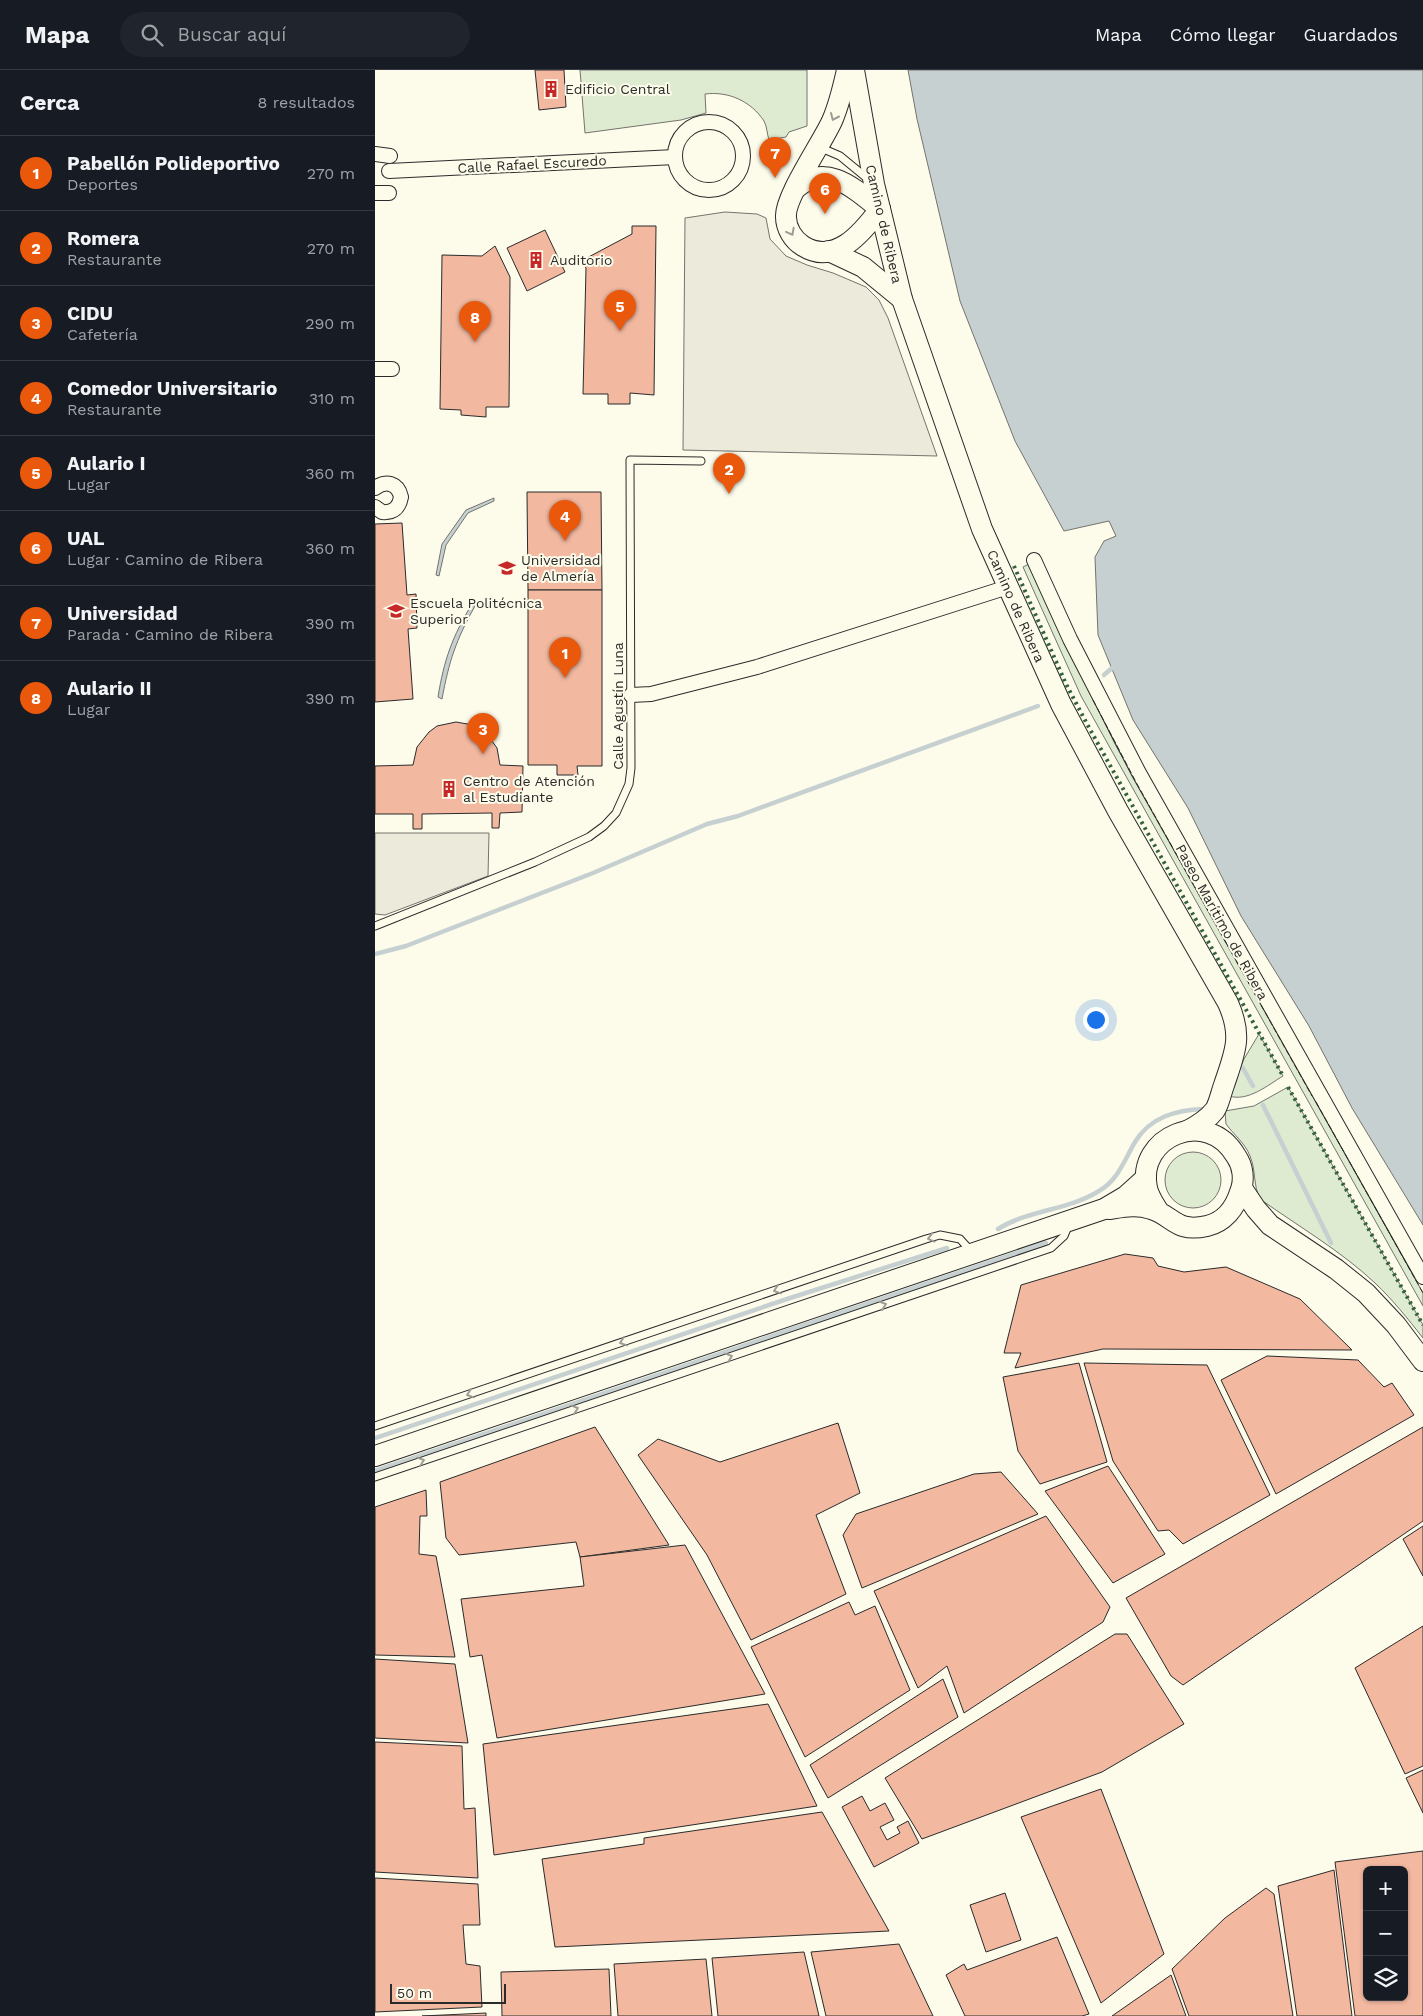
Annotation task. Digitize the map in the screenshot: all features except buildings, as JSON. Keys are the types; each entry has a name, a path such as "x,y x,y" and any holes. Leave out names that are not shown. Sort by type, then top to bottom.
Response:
{"main road":[{"path":"847,70 839,106 789,198 785,218 793,237 809,249 829,251 863,267 902,299"},
{"name":"Camino de Ribera","path":"854,70 874,184 902,299 982,530 1031,640 1070,721 1118,811 1233,1015 1237,1028 1237,1042 1217,1106"},
{"path":"795,189 802,182 812,178 832,178 855,189 880,208 861,233 848,244 829,251"},
{"path":"861,233 864,250 863,267"},
{"path":"1187,1131 1207,1118 1217,1106"},
{"path":"1217,1106 1216,1119 1223,1139"},
{"path":"1104,1209 1140,1206 1159,1212 1179,1226 1207,1226 1215,1223 1233,1208 1242,1188 1243,1176 1239,1161 1232,1148 1223,1139 1205,1130 1178,1133 1164,1141 1154,1152 1148,1166 1146,1178 1150,1197 1159,1212"},
{"path":"375,1456 1104,1209 1126,1196 1146,1178"},
{"path":"1242,1188 1256,1209 1270,1224 1336,1269 1366,1293 1396,1325 1423,1361"},
{"path":"1225,1216 1247,1216 1270,1224"}],"street":[{"path":"707,121 721,123 732,130 740,140 743,154 737,176 729,184 719,189 709,190 691,185 683,178 677,168 675,158 679,138 695,124 707,121"},
{"path":"375,154 389,156"},
{"name":"Calle Rafael Escuredo","path":"389,171 675,158"},
{"path":"375,193 389,193"},
{"path":"375,369 392,369"},
{"path":"375,488 380,484 392,484 396,487 401,497 398,507 393,511 382,512 375,509"},
{"name":"Paseo Marítimo de Ribera","path":"1034,560 1070,639 1139,772 1423,1277"},
{"path":"631,695 651,694 757,667 1008,587"}],"lane":[{"path":"818,147 839,156 874,184"},
{"name":"Calle Agustín Luna","path":"375,926 535,862 589,837 604,826 616,813 624,799 629,784 631,768 629,460 701,461"},
{"path":"375,1477 1051,1248 1064,1236 1069,1221"},
{"path":"375,1426 926,1239 940,1235 959,1239 973,1253"}],"green space":[{"path":"580,70 807,70 807,126 789,132 786,137 769,140 764,121 753,108 738,99 714,93 705,94 706,113 681,120 585,133"},
{"path":"1029,564 1115,744 1423,1293 1423,1306 1081,696 1023,567"},
{"path":"1259,1034 1283,1076 1250,1095 1243,1097 1229,1096 1244,1059"},
{"path":"1288,1087 1423,1325 1423,1338 1388,1296 1362,1271 1334,1249 1260,1199 1250,1156 1226,1124 1225,1111 1254,1106"},
{"path":"1187,1152 1199,1152 1209,1156 1217,1164 1221,1180 1217,1196 1209,1204 1199,1208 1187,1208 1177,1204 1169,1196 1165,1186 1165,1174 1169,1164 1177,1156"}],"shaded area":[{"path":"908,70 1423,70 1423,1225 1352,1108 1309,1026 1241,916 1188,808 1133,720 1098,635 1095,557 1104,541 1116,536 1109,521 1064,531 1015,441 960,301 917,119"},
{"path":"725,212 757,214 766,218 770,239 786,256 866,287 879,300 888,318 937,456 683,450 685,218"},
{"path":"494,498 494,501 468,513 446,545 439,576 436,575 442,544 466,510"},
{"path":"472,604 475,606 454,651 442,699 438,697 446,660 459,627"},
{"path":"375,833 489,833 488,876 385,915 375,914"}],"waterway":[{"path":"1104,675 1112,668"},
{"path":"375,954 406,946 593,873 707,824 738,816 1038,706"},
{"path":"1243,1068 1253,1086"},
{"path":"1263,1105 1331,1243"},
{"path":"998,1229 1022,1218 1075,1202 1106,1187 1116,1176 1135,1142 1148,1126 1174,1113 1204,1109"},
{"path":"375,1471 1046,1243"},
{"path":"375,1438 787,1299 947,1248"}],"hedge":[{"path":"1014,566 1066,684 1087,724 1283,1076"},
{"path":"1288,1087 1423,1325"}],"fence":[{"path":"1093,700 1137,784 1312,1096"},
{"path":"1316,1102 1423,1293"}],"place":[{"name":"Edificio Central","path":"551,89"},
{"name":"Universidad","path":"775,178"},
{"name":"UAL","path":"825,214"},
{"name":"Auditorio","path":"536,260"},
{"name":"Aulario I","path":"620,331"},
{"name":"Aulario II","path":"475,342"},
{"name":"Romera","path":"729,494"},
{"name":"Comedor Universitario","path":"565,541"},
{"name":"Universidad de Almería","path":"507,568"},
{"name":"Escuela Politécnica Superior","path":"396,611"},
{"name":"Pabellón Polideportivo","path":"565,678"},
{"name":"CIDU","path":"483,754"},
{"name":"Centro de Atención al Estudiante","path":"449,789"}]}
